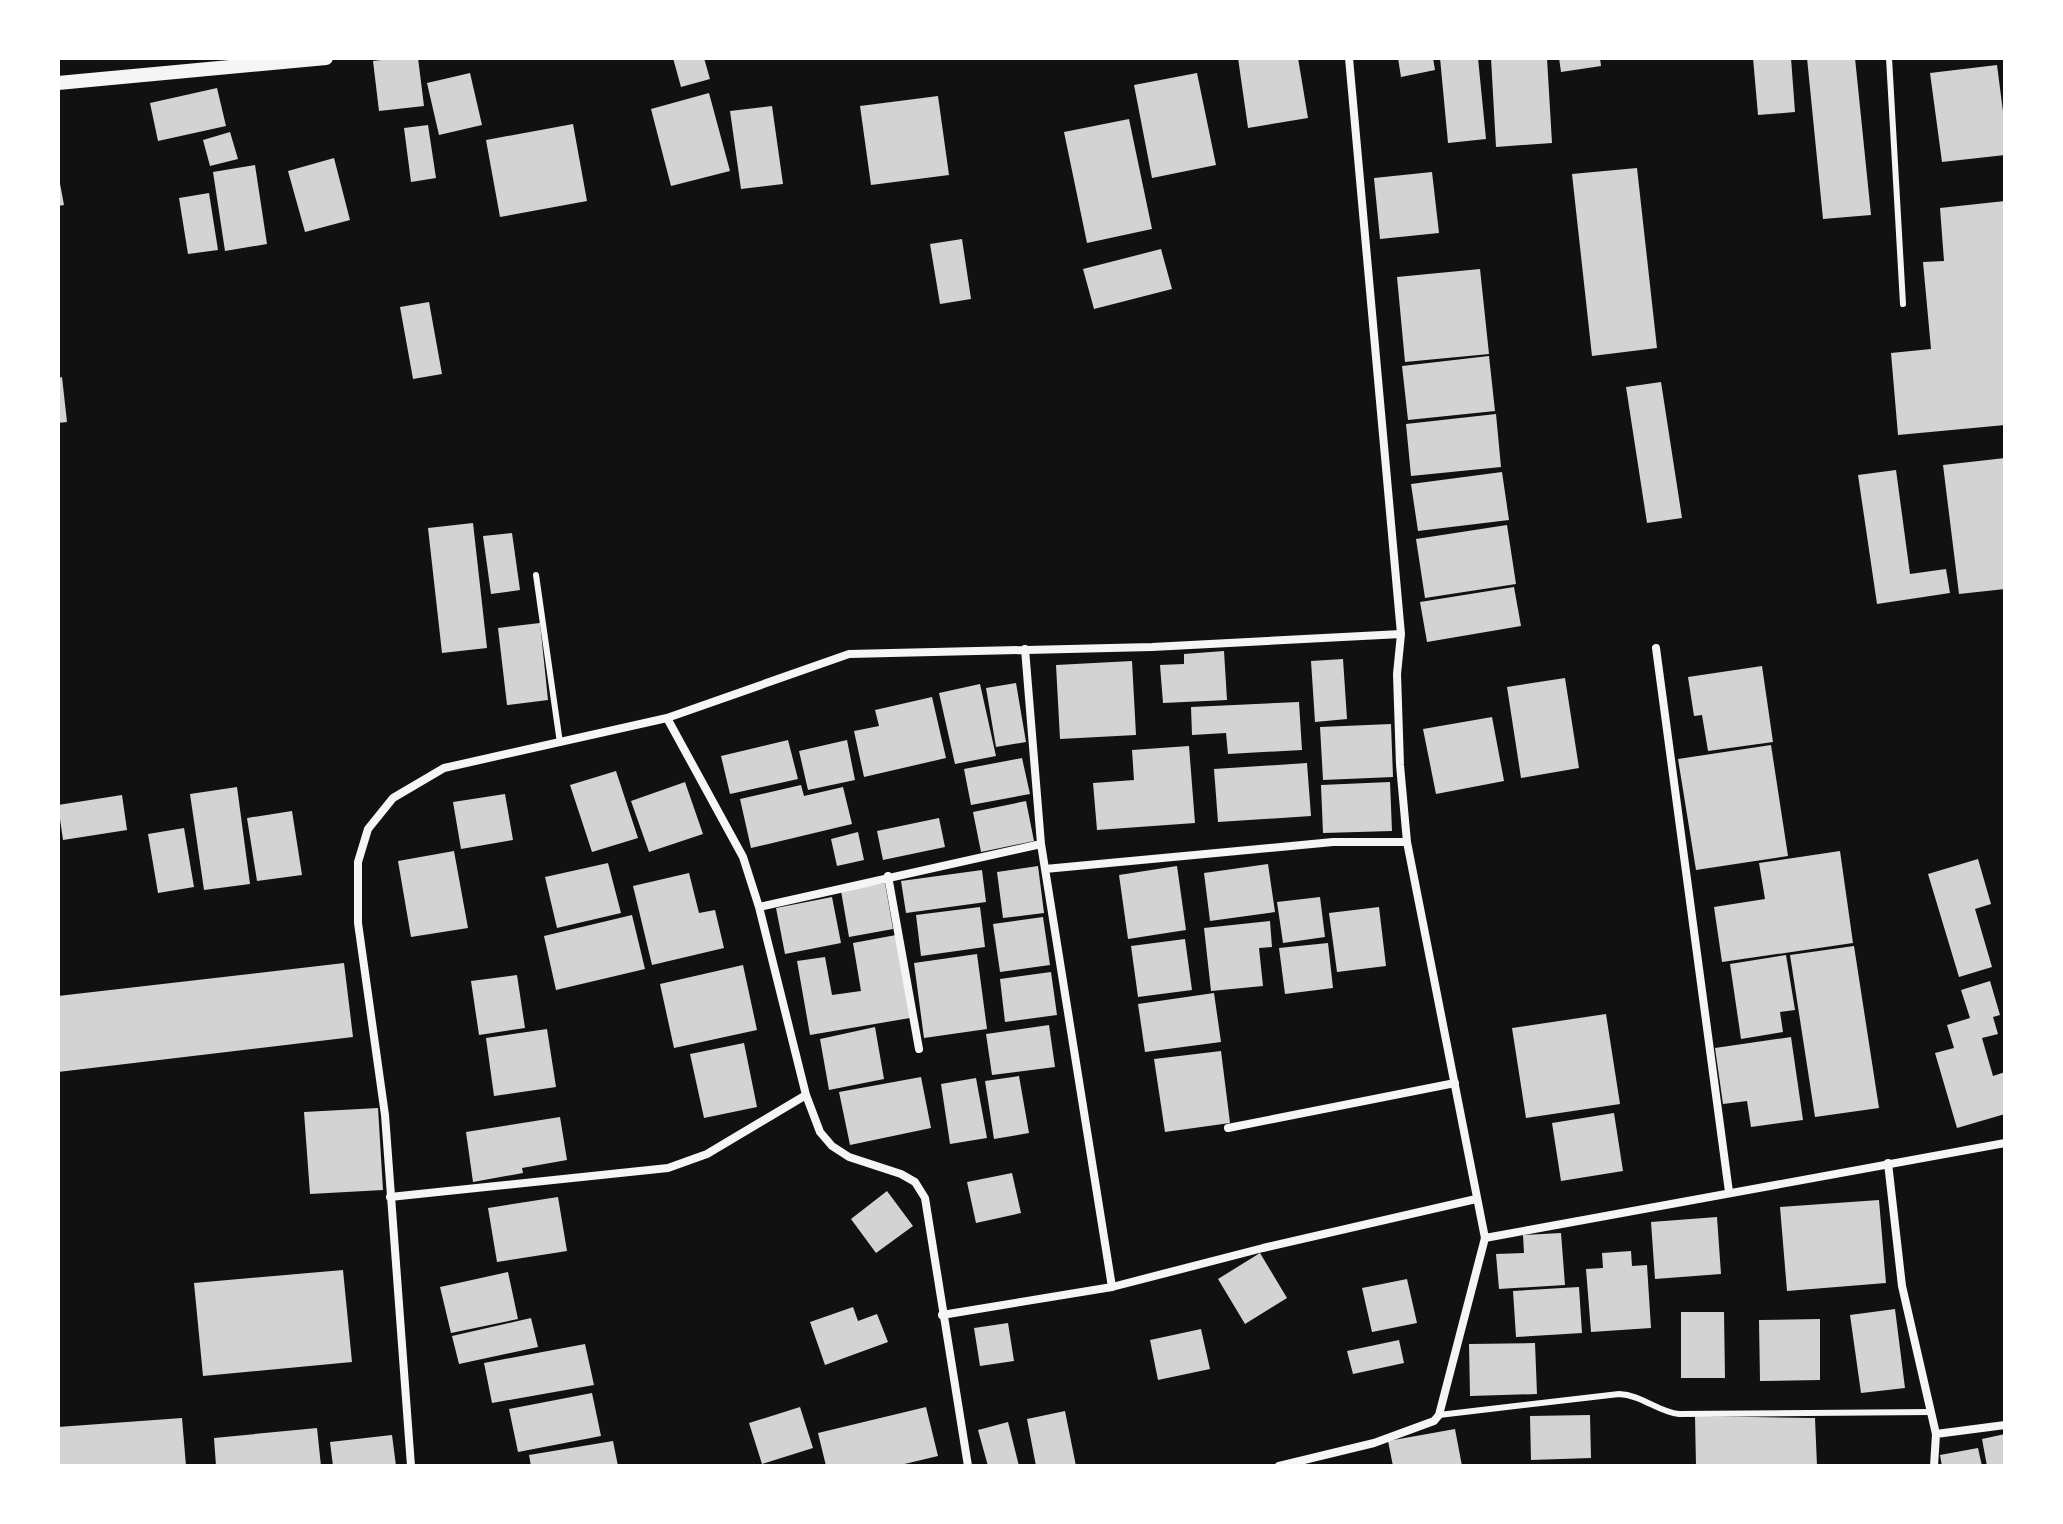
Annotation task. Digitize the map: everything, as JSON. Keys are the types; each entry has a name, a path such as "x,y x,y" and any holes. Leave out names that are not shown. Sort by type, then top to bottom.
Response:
{"street":[{"path":"58,83 326,58"},
{"path":"1279,1466 1374,1443 1434,1421 1439,1415 1485,1238 1407,842 1400,765 1397,674 1401,634 1349,58"},
{"path":"411,1466 385,1115 358,923 358,862 368,829 393,798 444,768 667,718 849,654 1152,647 1401,634"},
{"path":"1656,648 1729,1192"},
{"path":"1025,649 1041,844 1112,1287"},
{"path":"667,718 743,857 759,907 806,1095 820,1132 832,1146 849,1157 901,1174 915,1182 925,1198 968,1466"},
{"path":"1045,869 1304,844 1407,842"},
{"path":"759,907 1041,844"},
{"path":"888,876 919,1049"},
{"path":"1228,1128 1455,1083"},
{"path":"390,1197 668,1168 707,1154 806,1095"},
{"path":"1485,1238 2005,1143"},
{"path":"1888,1163 1902,1286 1936,1434 1934,1466"},
{"path":"942,1315 1112,1287 1263,1248 1476,1199"},
{"path":"1936,1434 2005,1425"}],"lane":[{"path":"1889,58 1903,304"},
{"path":"536,575 560,743"},
{"path":"1439,1415 1619,1394 1644,1399 1672,1414 1930,1412"}],"building":[{"path":"418,58 424,106 379,111 373,61"},
{"path":"673,58 704,58 710,79 681,87"},
{"path":"1238,58 1298,58 1308,118 1248,128"},
{"path":"1398,58 1433,58 1435,70 1401,77"},
{"path":"1440,58 1478,58 1486,139 1448,143"},
{"path":"1491,58 1547,58 1552,143 1496,147"},
{"path":"1559,58 1600,58 1601,66 1561,72"},
{"path":"1753,58 1791,58 1795,112 1758,115"},
{"path":"1807,58 1855,58 1871,215 1823,219"},
{"path":"1997,65 2005,127 2005,155 1942,162 1930,73"},
{"path":"470,73 482,125 439,135 427,83"},
{"path":"1197,73 1216,165 1152,178 1134,85"},
{"path":"217,88 226,126 158,141 150,103"},
{"path":"709,93 730,171 671,186 651,109"},
{"path":"938,96 949,175 871,185 860,106"},
{"path":"772,106 783,184 741,189 730,111"},
{"path":"1129,119 1152,229 1087,243 1064,132"},
{"path":"573,124 587,201 500,217 486,140"},
{"path":"428,125 436,178 411,182 404,128"},
{"path":"230,132 238,159 210,166 203,140"},
{"path":"334,158 350,220 305,232 288,171"},
{"path":"255,165 267,244 225,251 213,172"},
{"path":"1637,168 1657,348 1592,356 1572,174"},
{"path":"1432,172 1439,233 1380,239 1374,178"},
{"path":"58,173 64,205 58,206"},
{"path":"209,193 218,250 188,254 179,198"},
{"path":"2005,201 2005,425 1898,435 1891,353 1931,349 1923,262 1944,261 1940,208"},
{"path":"962,239 971,299 940,304 930,244"},
{"path":"1161,249 1172,289 1094,309 1083,269"},
{"path":"1480,269 1489,354 1405,362 1397,277"},
{"path":"429,302 442,374 413,379 400,307"},
{"path":"1489,356 1495,411 1408,420 1402,366"},
{"path":"62,377 67,422 58,423 58,378"},
{"path":"1661,382 1682,518 1647,523 1626,387"},
{"path":"1496,414 1501,467 1411,476 1406,424"},
{"path":"2005,458 2005,589 1959,594 1943,465"},
{"path":"1896,470 1910,574 1946,569 1950,593 1877,604 1858,475"},
{"path":"1502,472 1509,520 1418,531 1411,484"},
{"path":"473,523 487,648 442,653 428,528"},
{"path":"1507,525 1516,584 1425,598 1416,539"},
{"path":"512,533 520,590 491,594 483,536"},
{"path":"1514,587 1521,626 1427,642 1420,602"},
{"path":"540,623 548,700 507,705 498,628"},
{"path":"1224,651 1227,700 1163,703 1160,665 1184,664 1184,654"},
{"path":"1343,659 1347,719 1315,722 1311,661"},
{"path":"1132,661 1136,735 1060,739 1056,665"},
{"path":"1762,666 1773,742 1708,751 1702,715 1694,716 1688,677"},
{"path":"1565,678 1579,768 1521,778 1507,687"},
{"path":"1016,683 1026,742 996,747 986,688"},
{"path":"980,684 996,756 955,764 939,693"},
{"path":"932,697 946,758 864,777 854,731 879,726 875,710"},
{"path":"1299,702 1302,750 1228,754 1226,733 1192,735 1191,707"},
{"path":"1492,717 1504,781 1436,794 1423,729"},
{"path":"1391,724 1393,777 1323,780 1320,727"},
{"path":"788,740 798,779 730,794 721,756"},
{"path":"847,740 855,780 808,790 799,751"},
{"path":"1771,745 1788,856 1696,870 1678,759"},
{"path":"1189,746 1195,823 1097,830 1093,783 1134,780 1132,750"},
{"path":"1022,758 1030,794 971,805 964,769"},
{"path":"1307,763 1311,816 1218,822 1214,769"},
{"path":"616,771 638,838 592,852 570,785"},
{"path":"685,782 703,834 649,852 631,801"},
{"path":"1390,782 1392,831 1323,833 1321,785"},
{"path":"801,785 804,796 843,787 852,824 751,848 740,799"},
{"path":"237,787 250,884 204,890 190,794"},
{"path":"505,794 513,840 461,849 453,802"},
{"path":"122,795 127,830 63,840 58,805"},
{"path":"1026,801 1034,841 981,852 973,812"},
{"path":"292,811 302,875 257,881 247,818"},
{"path":"939,818 945,847 883,860 877,831"},
{"path":"184,828 194,887 158,893 148,834"},
{"path":"858,832 864,860 837,866 831,839"},
{"path":"454,851 468,928 411,937 398,861"},
{"path":"1840,851 1853,943 1722,962 1714,907 1765,899 1759,863"},
{"path":"1978,859 1991,904 1975,909 1992,967 1959,977 1928,874"},
{"path":"608,863 621,913 557,928 545,877"},
{"path":"1268,864 1275,912 1210,921 1204,873"},
{"path":"1038,866 1044,913 1003,918 997,872"},
{"path":"1177,866 1186,930 1128,939 1119,875"},
{"path":"982,870 986,902 906,913 901,881"},
{"path":"689,873 699,913 715,910 724,948 652,965 633,886"},
{"path":"885,883 893,929 849,937 841,891"},
{"path":"832,897 841,943 785,954 776,908"},
{"path":"1320,897 1325,937 1283,943 1277,902"},
{"path":"980,907 985,947 921,956 916,915"},
{"path":"1379,907 1386,966 1337,972 1329,913"},
{"path":"632,915 645,969 556,990 544,936"},
{"path":"1043,917 1050,965 1000,972 993,924"},
{"path":"1270,921 1272,947 1259,948 1263,986 1211,991 1204,928"},
{"path":"896,935 910,1018 810,1035 797,961 825,957 832,995 861,991 853,943"},
{"path":"1185,939 1192,990 1138,997 1131,946"},
{"path":"1328,943 1333,988 1285,994 1279,948"},
{"path":"1854,946 1879,1108 1815,1117 1790,955"},
{"path":"977,954 987,1029 924,1038 914,963"},
{"path":"1786,955 1795,1010 1780,1012 1783,1032 1741,1039 1730,964"},
{"path":"344,963 353,1037 58,1072 58,996"},
{"path":"743,965 757,1030 674,1048 660,984"},
{"path":"1051,972 1057,1015 1005,1022 1000,979"},
{"path":"517,975 525,1028 479,1035 471,981"},
{"path":"1990,981 2000,1015 1993,1017 1998,1034 1982,1038 1993,1076 2005,1072 2005,1114 1957,1128 1935,1053 1954,1048 1947,1025 1970,1018 1961,990"},
{"path":"1214,993 1221,1042 1145,1052 1138,1004"},
{"path":"1606,1014 1620,1104 1526,1118 1512,1028"},
{"path":"1049,1025 1055,1067 992,1075 986,1034"},
{"path":"875,1027 884,1079 829,1090 820,1039"},
{"path":"547,1029 556,1087 494,1096 486,1038"},
{"path":"1791,1037 1803,1120 1751,1127 1747,1101 1723,1104 1715,1048"},
{"path":"744,1043 757,1107 704,1118 690,1054"},
{"path":"1221,1051 1230,1123 1165,1132 1154,1059"},
{"path":"1019,1076 1029,1133 994,1139 985,1081"},
{"path":"921,1077 931,1128 850,1145 839,1092"},
{"path":"976,1078 987,1138 950,1144 941,1084"},
{"path":"378,1108 383,1190 310,1194 304,1112"},
{"path":"1614,1113 1623,1171 1561,1181 1552,1123"},
{"path":"560,1117 567,1160 522,1168 523,1173 473,1182 466,1132"},
{"path":"1012,1173 1021,1213 976,1223 967,1182"},
{"path":"887,1191 913,1226 876,1253 851,1219"},
{"path":"558,1197 567,1251 497,1262 488,1208"},
{"path":"1879,1200 1886,1283 1787,1291 1780,1207"},
{"path":"1717,1217 1721,1274 1655,1279 1651,1222"},
{"path":"1561,1233 1565,1285 1499,1289 1496,1254 1524,1253 1523,1235"},
{"path":"1631,1251 1632,1266 1647,1265 1651,1328 1591,1332 1586,1269 1603,1268 1602,1253"},
{"path":"1260,1253 1287,1298 1245,1324 1218,1279"},
{"path":"343,1270 352,1362 203,1376 194,1283"},
{"path":"508,1272 518,1319 451,1333 440,1287"},
{"path":"1407,1279 1417,1323 1372,1332 1362,1288"},
{"path":"1579,1287 1582,1333 1516,1337 1513,1291"},
{"path":"853,1307 858,1321 877,1314 888,1342 825,1365 810,1322"},
{"path":"1895,1309 1905,1388 1861,1393 1850,1315"},
{"path":"1681,1312 1724,1312 1725,1378 1681,1378"},
{"path":"531,1318 538,1347 459,1364 452,1336"},
{"path":"1820,1319 1820,1380 1760,1381 1759,1320"},
{"path":"1008,1323 1014,1361 980,1366 974,1328"},
{"path":"1201,1329 1210,1369 1158,1380 1150,1340"},
{"path":"1399,1340 1404,1363 1353,1374 1347,1351"},
{"path":"1535,1343 1537,1394 1470,1396 1469,1344"},
{"path":"585,1344 594,1385 492,1403 484,1363"},
{"path":"592,1393 601,1436 518,1452 509,1409"},
{"path":"800,1407 813,1448 762,1464 749,1423"},
{"path":"926,1407 938,1456 896,1466 826,1466 818,1433"},
{"path":"1065,1411 1076,1466 1036,1466 1027,1419"},
{"path":"1590,1415 1591,1458 1531,1460 1530,1416"},
{"path":"1695,1416 1815,1418 1817,1466 1696,1466"},
{"path":"182,1418 186,1466 58,1466 58,1427"},
{"path":"1008,1422 1019,1466 988,1466 978,1430"},
{"path":"317,1428 321,1466 216,1466 214,1438"},
{"path":"1455,1429 1462,1466 1393,1466 1388,1441"},
{"path":"2005,1434 2005,1466 1987,1466 1982,1439"},
{"path":"392,1435 396,1466 333,1466 330,1442"},
{"path":"613,1441 618,1466 531,1466 529,1455"},
{"path":"1978,1448 1982,1466 1942,1466 1940,1455"}]}
